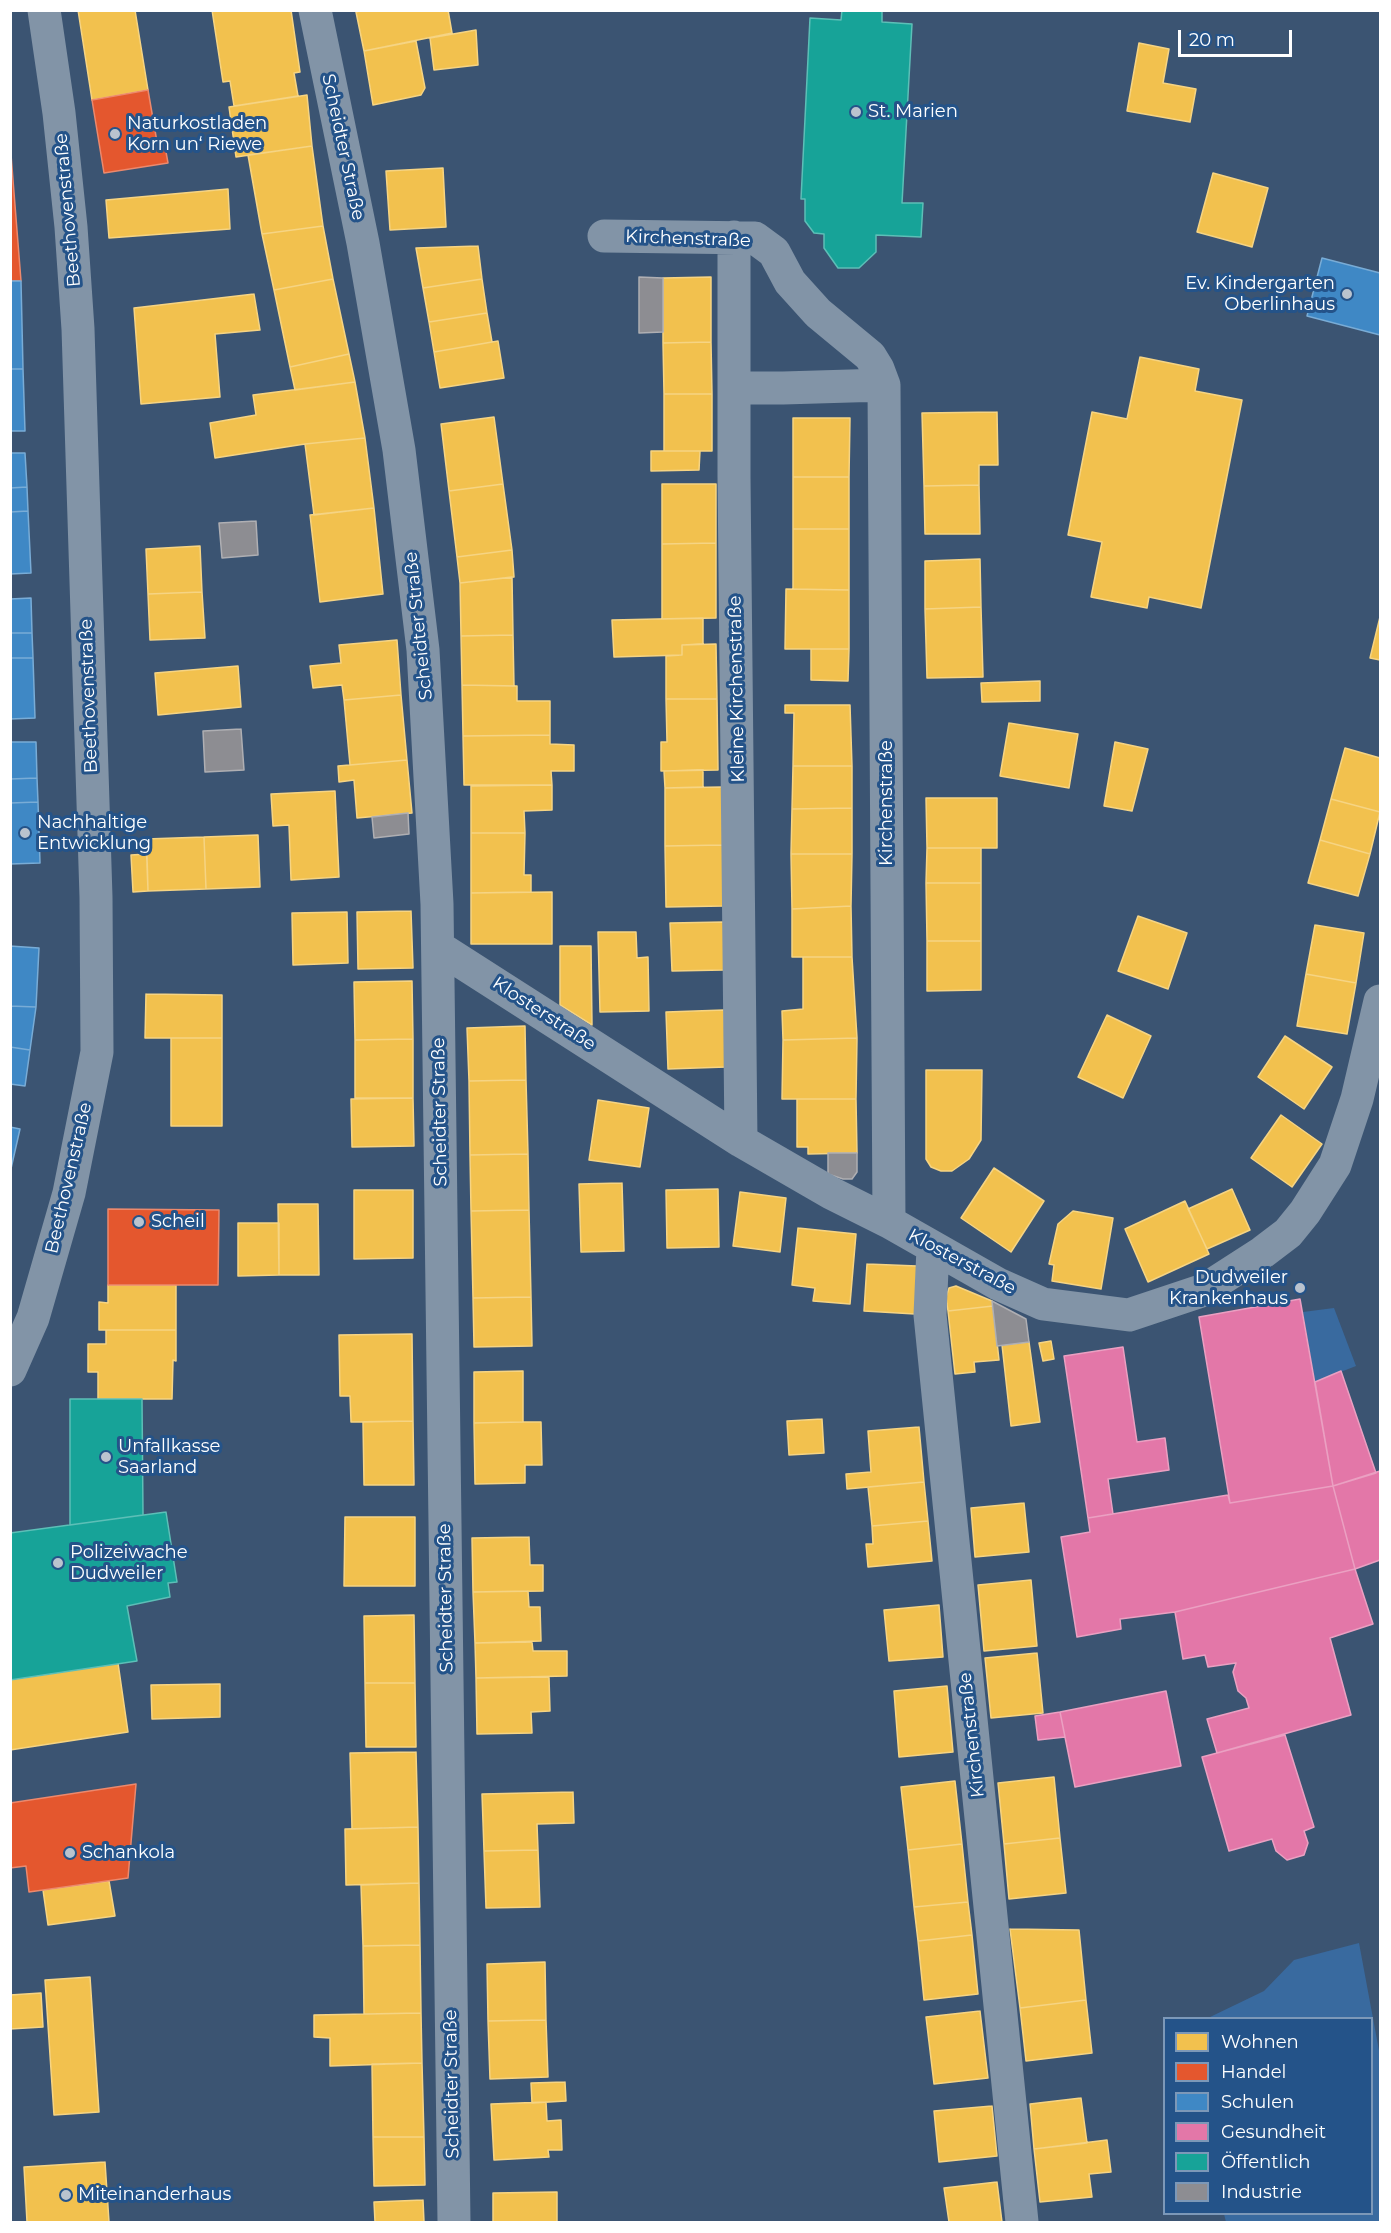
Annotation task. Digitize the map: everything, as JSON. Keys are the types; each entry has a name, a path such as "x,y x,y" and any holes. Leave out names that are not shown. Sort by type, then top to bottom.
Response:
{"street":[{"name":"Beethovenstraße","path":"10,1370 33,1318 69,1193 97,1052 96,897 78,329 69,204 44,10"},
{"name":"Scheidter Straße","path":"315,10 363,243 399,450 423,650 438,947 454,2223"},
{"name":"Kirchenstraße","path":"604,236 755,238 774,252 790,282 818,313 870,356 884,385 889,1222"},
{"name":"Kleine Kirchenstraße","path":"734,237 741,1141"},
{"path":"734,388 884,385"},
{"name":"Klosterstraße","path":"438,947 741,1141 998,1284 1043,1304 1129,1315 1204,1290 1288,1233 1305,1212 1335,1165 1357,1099 1380,1001"},
{"name":"Kirchenstraße","path":"933,1248 930,1315 1022,2223"}],"shaded area":[{"path":"1334,1308 1356,1366 1315,1382 1303,1312"},
{"path":"1359,1943 1373,2017 1210,2017 1264,1991 1294,1960"},
{"path":"1373,2018 1380,2056 1380,2222 1226,2222 1224,2215 1373,2215"}],"building: Wohnen":[{"path":"78,10 135,10 148,90 92,100"},
{"path":"212,10 291,10 300,72 294,73 298,96 234,106 230,81 223,82"},
{"path":"363,10 448,10 452,33 364,51 356,12"},
{"path":"476,30 478,65 434,70 430,38"},
{"path":"416,41 425,88 421,95 373,105 364,51"},
{"path":"1139,43 1169,49 1163,83 1196,89 1190,122 1127,111"},
{"path":"307,95 312,146 236,157 229,107"},
{"path":"312,146 323,226 262,234 248,155"},
{"path":"443,168 446,227 390,230 386,171"},
{"path":"1213,173 1268,188 1252,247 1197,232"},
{"path":"228,189 230,229 109,238 106,200"},
{"path":"323,226 333,279 274,290 262,234"},
{"path":"478,246 482,279 423,288 416,248"},
{"path":"711,277 711,342 663,343 663,278"},
{"path":"333,279 349,354 290,367 274,290"},
{"path":"482,279 487,313 429,322 423,288"},
{"path":"254,294 260,330 215,334 220,397 141,404 134,308"},
{"path":"487,313 492,342 434,352 429,322"},
{"path":"498,341 504,378 440,388 434,352"},
{"path":"711,342 712,394 664,394 663,343"},
{"path":"349,354 355,382 295,390 290,367"},
{"path":"1140,357 1199,369 1195,391 1242,400 1201,608 1149,597 1147,608 1091,597 1102,542 1068,535 1092,412 1127,419"},
{"path":"355,382 365,438 305,444 215,458 210,423 256,415 253,395"},
{"path":"664,394 712,394 712,451 664,451"},
{"path":"997,412 998,465 979,465 979,485 924,486 922,413"},
{"path":"494,417 503,484 449,491 441,424"},
{"path":"793,418 850,418 849,477 793,477"},
{"path":"365,438 374,508 314,515 305,444"},
{"path":"651,451 700,451 699,470 651,471"},
{"path":"793,477 849,477 849,529 793,529"},
{"path":"503,484 512,550 457,557 449,491"},
{"path":"662,484 716,484 716,543 662,544"},
{"path":"979,485 980,534 925,534 924,486"},
{"path":"374,508 383,594 320,602 310,515"},
{"path":"793,529 849,529 849,590 793,589"},
{"path":"716,543 716,618 662,619 662,544"},
{"path":"200,546 202,592 148,594 146,549"},
{"path":"512,550 514,577 460,583 457,557"},
{"path":"980,559 981,607 925,609 925,561"},
{"path":"512,577 513,635 461,636 460,583"},
{"path":"786,589 849,590 849,649 785,649"},
{"path":"202,592 205,638 150,640 148,594"},
{"path":"981,607 983,677 927,678 925,609"},
{"path":"1380,617 1380,660 1370,658"},
{"path":"703,618 703,644 682,645 682,655 614,657 612,620"},
{"path":"513,635 514,686 462,685 461,636"},
{"path":"397,640 401,695 344,700 342,685 313,688 310,666 341,663 339,645"},
{"path":"716,644 717,699 666,699 666,656 682,655 682,645"},
{"path":"811,649 849,649 848,681 811,680"},
{"path":"238,666 241,707 158,715 155,673"},
{"path":"1040,681 1040,701 982,702 981,683"},
{"path":"462,685 517,686 517,701 550,701 550,735 463,736"},
{"path":"401,695 407,760 350,765 344,700"},
{"path":"666,699 717,699 718,770 661,771 661,742 667,742"},
{"path":"785,705 850,705 852,766 793,766 794,713 785,713"},
{"path":"1009,723 1078,734 1069,788 1000,776"},
{"path":"550,735 550,744 574,745 574,771 551,771 552,785 464,785 463,736"},
{"path":"1115,742 1148,749 1132,811 1104,806"},
{"path":"1345,748 1380,758 1380,812 1331,799"},
{"path":"407,760 412,813 357,818 354,780 339,782 338,766"},
{"path":"793,766 852,766 852,808 792,809"},
{"path":"703,770 703,787 665,788 664,771"},
{"path":"552,785 552,810 524,811 525,833 471,833 471,786"},
{"path":"722,787 723,845 665,846 665,788"},
{"path":"335,791 339,877 291,880 289,825 273,826 271,794"},
{"path":"926,798 997,798 997,848 927,848"},
{"path":"1331,799 1380,812 1370,854 1320,840"},
{"path":"852,808 852,854 791,854 792,809"},
{"path":"471,833 525,833 524,875 531,875 531,892 471,893"},
{"path":"258,835 260,887 206,889 204,837"},
{"path":"204,837 206,889 148,891 146,839"},
{"path":"1320,840 1370,854 1358,896 1308,883"},
{"path":"723,845 724,906 666,907 665,846"},
{"path":"927,848 981,848 981,883 926,883"},
{"path":"147,854 148,891 133,892 131,855"},
{"path":"791,854 852,854 851,906 792,909"},
{"path":"926,883 981,883 981,941 927,941"},
{"path":"552,892 552,944 471,944 471,893"},
{"path":"851,906 852,957 792,957 792,909"},
{"path":"411,911 413,968 358,969 357,912"},
{"path":"347,912 348,963 293,965 292,913"},
{"path":"1138,916 1187,933 1168,989 1118,971"},
{"path":"724,922 724,970 672,971 670,923"},
{"path":"1315,925 1364,933 1356,983 1306,974"},
{"path":"598,932 636,932 637,958 648,957 649,1011 600,1012"},
{"path":"927,941 981,941 981,990 927,991"},
{"path":"560,946 591,946 592,1025 560,1005"},
{"path":"803,957 852,957 857,1038 783,1040 782,1011 803,1009"},
{"path":"1306,974 1356,983 1347,1034 1297,1026"},
{"path":"412,981 413,1039 355,1040 354,982"},
{"path":"146,994 222,995 222,1038 145,1038"},
{"path":"724,1010 726,1067 668,1069 666,1012"},
{"path":"1107,1015 1151,1036 1123,1098 1078,1077"},
{"path":"525,1026 526,1080 469,1081 467,1028"},
{"path":"1285,1036 1332,1067 1304,1109 1258,1077"},
{"path":"171,1038 222,1038 222,1126 171,1126"},
{"path":"857,1038 856,1099 782,1099 783,1040"},
{"path":"413,1039 413,1098 355,1098 355,1040"},
{"path":"926,1070 982,1070 981,1140 969,1159 952,1171 941,1171 931,1167 926,1159"},
{"path":"526,1080 528,1154 470,1155 469,1081"},
{"path":"413,1098 414,1146 352,1147 351,1099"},
{"path":"797,1099 856,1099 857,1153 808,1154 808,1147 797,1147"},
{"path":"598,1100 649,1108 640,1167 589,1160"},
{"path":"1281,1115 1322,1144 1292,1187 1251,1158"},
{"path":"528,1154 529,1210 471,1211 470,1155"},
{"path":"994,1168 1044,1201 1011,1252 961,1218"},
{"path":"622,1183 624,1251 581,1252 579,1184"},
{"path":"718,1189 719,1247 667,1248 666,1190"},
{"path":"1232,1189 1250,1230 1207,1249 1188,1209"},
{"path":"354,1190 413,1190 413,1258 354,1259"},
{"path":"740,1192 786,1198 780,1252 733,1246"},
{"path":"1185,1201 1209,1254 1148,1282 1125,1229"},
{"path":"278,1204 318,1204 319,1275 279,1275"},
{"path":"529,1210 531,1297 473,1298 471,1211"},
{"path":"1073,1211 1113,1218 1101,1289 1052,1281 1054,1265 1049,1264 1058,1224"},
{"path":"238,1223 279,1223 279,1275 238,1276"},
{"path":"798,1228 856,1234 850,1304 813,1301 815,1288 792,1285"},
{"path":"867,1264 917,1266 915,1314 864,1311"},
{"path":"108,1285 176,1285 176,1330 99,1330 99,1302 108,1303"},
{"path":"956,1286 992,1301 993,1306 948,1311 946,1297 949,1288"},
{"path":"531,1297 532,1346 474,1347 473,1298"},
{"path":"993,1306 999,1360 974,1362 975,1372 955,1374 948,1311"},
{"path":"106,1330 176,1330 172,1399 98,1399 98,1372 88,1372 88,1344 106,1344"},
{"path":"412,1334 413,1421 351,1422 350,1396 340,1396 339,1335"},
{"path":"1051,1341 1054,1359 1043,1361 1039,1343"},
{"path":"1029,1342 1040,1422 1011,1426 1002,1345"},
{"path":"523,1371 523,1422 474,1423 474,1372"},
{"path":"822,1419 824,1453 789,1455 787,1421"},
{"path":"413,1421 414,1485 364,1485 363,1422"},
{"path":"541,1422 542,1465 525,1465 525,1483 475,1484 474,1423"},
{"path":"919,1427 924,1482 847,1489 846,1474 871,1472 868,1431"},
{"path":"924,1482 928,1521 872,1526 868,1487"},
{"path":"1024,1503 1029,1552 975,1557 971,1508"},
{"path":"345,1517 415,1517 415,1586 344,1586"},
{"path":"928,1521 932,1561 868,1567 866,1544 873,1544 872,1526"},
{"path":"529,1537 530,1565 543,1565 543,1591 473,1592 472,1538"},
{"path":"1031,1580 1037,1646 984,1651 978,1585"},
{"path":"528,1591 529,1607 540,1607 541,1641 475,1643 473,1592"},
{"path":"939,1605 943,1657 889,1661 884,1610"},
{"path":"414,1615 415,1683 365,1683 364,1616"},
{"path":"532,1642 533,1651 567,1651 567,1676 476,1678 475,1643"},
{"path":"1037,1653 1043,1713 991,1718 985,1658"},
{"path":"118,1663 128,1732 10,1750 10,1680"},
{"path":"549,1677 550,1711 531,1712 532,1733 477,1734 476,1678"},
{"path":"365,1683 415,1683 416,1747 366,1747"},
{"path":"220,1684 220,1717 152,1719 151,1685"},
{"path":"947,1686 953,1752 899,1757 894,1691"},
{"path":"416,1752 418,1827 352,1829 350,1753"},
{"path":"1054,1777 1060,1838 1004,1844 998,1783"},
{"path":"955,1781 962,1844 908,1850 901,1787"},
{"path":"573,1792 574,1823 537,1824 538,1850 484,1851 482,1794"},
{"path":"418,1827 419,1883 346,1885 345,1829"},
{"path":"1060,1838 1066,1893 1009,1899 1004,1844"},
{"path":"962,1844 968,1902 914,1907 908,1850"},
{"path":"538,1850 540,1907 486,1908 484,1851"},
{"path":"109,1881 115,1916 48,1925 43,1890"},
{"path":"419,1883 420,1945 363,1946 361,1885"},
{"path":"968,1902 972,1935 918,1941 914,1907"},
{"path":"1010,1929 1079,1930 1086,2000 1020,2008"},
{"path":"972,1935 978,1994 924,2000 918,1941"},
{"path":"420,1945 421,2013 364,2014 363,1946"},
{"path":"545,1962 546,2020 488,2021 487,1964"},
{"path":"90,1977 99,2112 54,2115 45,1980"},
{"path":"41,1993 43,2027 10,2029 10,1995"},
{"path":"1086,2000 1092,2053 1026,2061 1020,2008"},
{"path":"980,2011 988,2078 934,2084 926,2017"},
{"path":"421,2013 422,2063 330,2066 330,2038 314,2037 314,2015"},
{"path":"546,2020 548,2077 490,2079 488,2021"},
{"path":"422,2063 424,2137 373,2137 372,2064"},
{"path":"565,2082 566,2101 532,2103 531,2083"},
{"path":"1081,2098 1087,2143 1034,2149 1030,2104"},
{"path":"546,2102 547,2121 561,2120 562,2150 548,2150 549,2157 494,2160 491,2104"},
{"path":"992,2106 997,2156 939,2162 934,2111"},
{"path":"373,2137 424,2137 425,2185 374,2186"},
{"path":"1107,2140 1111,2172 1089,2174 1092,2197 1040,2202 1034,2149"},
{"name":"Miteinanderhaus","path":"105,2162 109,2222 27,2222 24,2167"},
{"path":"997,2182 1002,2222 949,2222 944,2188"},
{"path":"557,2192 557,2222 493,2222 493,2193"},
{"path":"423,2200 424,2222 375,2222 374,2202"}],"building: Handel":[{"path":"148,90 157,142 164,141 168,163 104,173 92,100"},
{"path":"10,142 21,281 10,281"},
{"path":"108,1209 219,1210 218,1285 108,1285"},
{"path":"136,1784 128,1878 29,1892 26,1866 10,1868 10,1803"}],"building: Schulen":[{"name":"Ev. Kindergarten Oberlinhaus","path":"1322,258 1380,273 1380,335 1307,316"},
{"path":"10,281 21,281 23,369 10,369"},
{"path":"10,369 23,369 25,431 10,431"},
{"path":"10,453 25,453 27,487 10,488"},
{"path":"27,487 28,511 10,512 10,488"},
{"path":"28,511 31,573 10,574 10,512"},
{"path":"31,598 32,633 10,633 10,599"},
{"path":"10,633 32,633 33,658 10,658"},
{"path":"10,658 33,658 35,718 10,719"},
{"path":"10,742 36,742 37,778 10,779"},
{"path":"37,778 38,802 10,803 10,779"},
{"name":"Nachhaltige Entwicklung","path":"38,802 40,863 10,864 10,803"},
{"path":"10,946 39,948 36,1007 10,1006"},
{"path":"10,1006 36,1007 30,1050 10,1047"},
{"path":"10,1047 30,1050 25,1086 10,1084"},
{"path":"10,1127 20,1129 10,1173"}],"building: Gesundheit":[{"path":"1300,1299 1333,1486 1230,1503 1199,1317"},
{"path":"1123,1347 1137,1442 1165,1438 1169,1470 1108,1479 1113,1514 1088,1518 1064,1356"},
{"path":"1341,1371 1376,1473 1333,1486 1315,1382"},
{"path":"1380,1471 1380,1560 1355,1569 1333,1486"},
{"path":"1333,1486 1355,1569 1175,1612 1120,1619 1121,1629 1077,1637 1061,1537 1090,1532 1088,1518 1228,1495 1230,1503"},
{"path":"1355,1569 1373,1624 1330,1638 1351,1715 1217,1753 1207,1719 1249,1708 1246,1698 1238,1691 1233,1672 1236,1663 1208,1667 1205,1655 1183,1659 1175,1612"},
{"path":"1166,1691 1181,1766 1075,1787 1060,1712"},
{"path":"1060,1712 1065,1737 1038,1740 1035,1716"},
{"path":"1285,1735 1314,1827 1304,1831 1308,1843 1304,1855 1287,1860 1276,1851 1272,1839 1229,1851 1202,1757"}],"building: Öffentlich":[{"name":"St. Marien","path":"842,10 882,10 882,22 912,24 902,203 923,203 921,237 876,235 876,252 859,268 838,268 824,248 824,234 814,233 805,221 805,199 801,199 810,18 841,20"},
{"name":"Unfallkasse Saarland","path":"70,1399 142,1399 143,1515 70,1525"},
{"path":"166,1512 177,1582 168,1583 170,1597 127,1606 137,1661 10,1680 10,1533"}],"building: Industrie":[{"path":"639,277 663,278 663,332 639,333"},
{"path":"256,521 258,555 222,558 219,523"},
{"path":"241,729 244,770 205,772 203,731"},
{"path":"408,813 409,834 374,838 372,817"},
{"path":"828,1153 857,1153 857,1172 852,1179 843,1179 828,1174"},
{"path":"992,1301 1026,1319 1029,1342 997,1346"}],"place":[{"name":"St. Marien","path":"856,112"},
{"name":"Naturkostladen Korn un‘ Riewe","path":"115,134"},
{"name":"Ev. Kindergarten Oberlinhaus","path":"1347,294"},
{"name":"Nachhaltige Entwicklung","path":"25,833"},
{"name":"Scheil","path":"139,1222"},
{"name":"Dudweiler Krankenhaus","path":"1300,1288"},
{"name":"Unfallkasse Saarland","path":"106,1457"},
{"name":"Polizeiwache Dudweiler","path":"58,1563"},
{"name":"Schankola","path":"70,1853"},
{"name":"Miteinanderhaus","path":"66,2195"}]}
